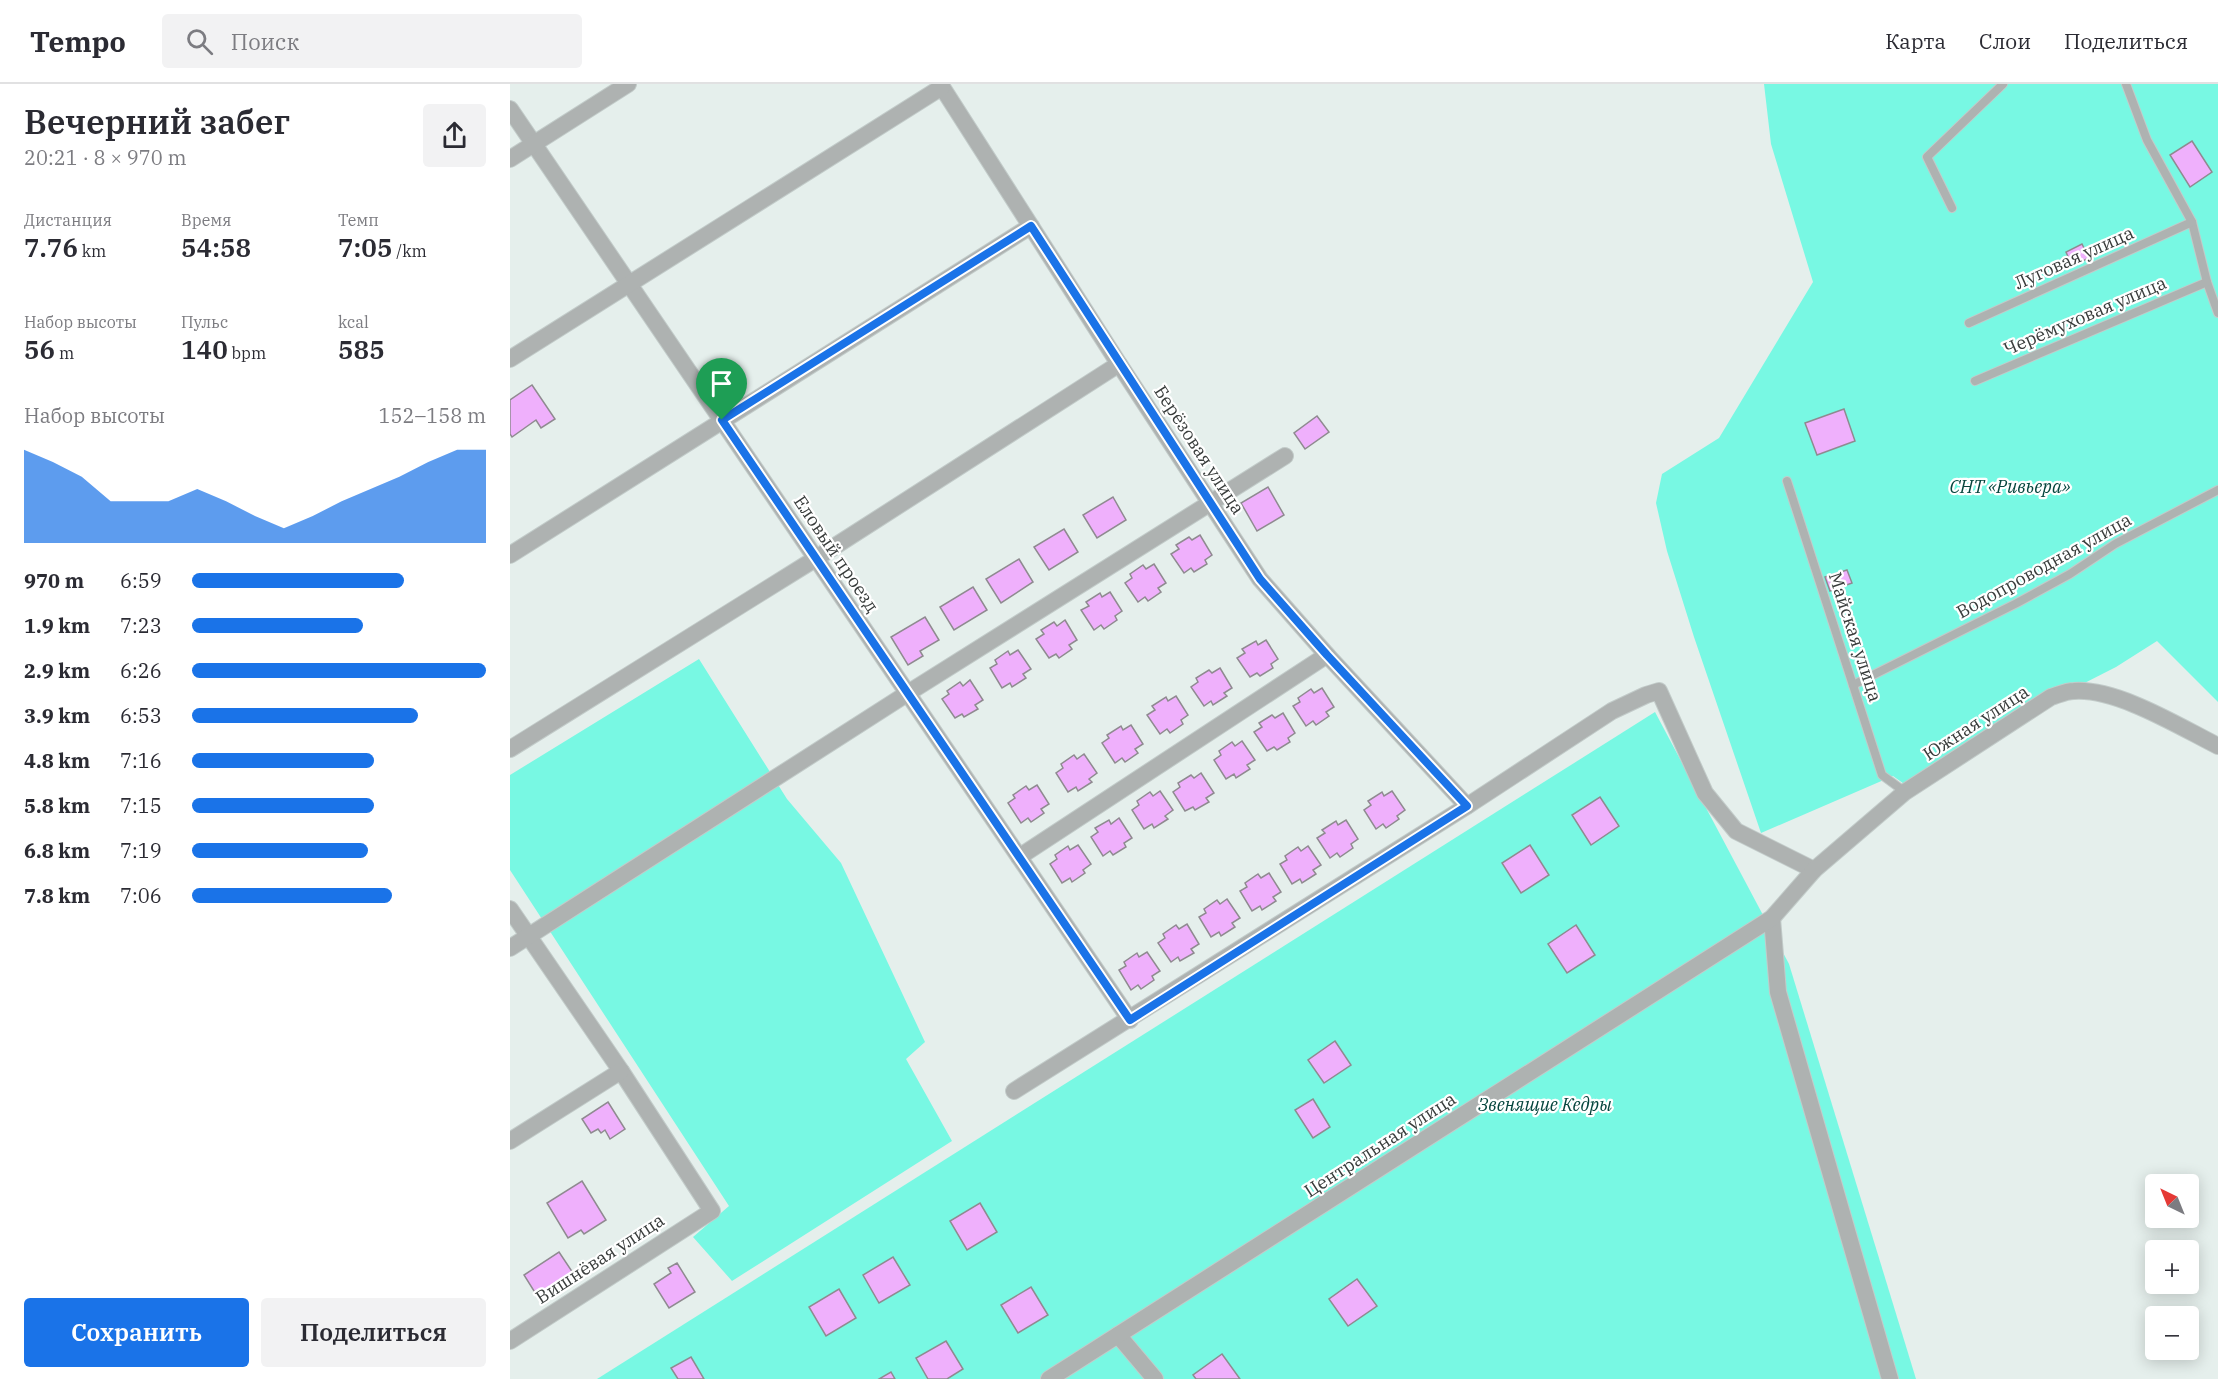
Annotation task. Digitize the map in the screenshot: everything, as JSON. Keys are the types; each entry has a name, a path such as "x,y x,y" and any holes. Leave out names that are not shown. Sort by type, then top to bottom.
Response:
{"street":[{"path":"510,159 628,84"},
{"path":"510,359 941,85"},
{"name":"Берёзовая улица","path":"941,85 1119,364 1260,579 1467,806"},
{"name":"Еловый проезд","path":"510,109 1130,1020"},
{"path":"510,555 1031,226"},
{"path":"510,749 815,559 1119,364"},
{"path":"510,948 908,693 1285,456"},
{"path":"1019,857 1327,655"},
{"path":"1014,1091 1467,806 1612,711 1659,691 1705,793 1736,831 1814,870"},
{"name":"Южная улица","path":"1788,901 1814,870 1905,792 2051,697 2073,691 2122,699 2218,746"},
{"name":"Центральная улица","path":"1049,1379 1772,918 1788,901"},
{"path":"510,909 621,1071 510,1142"},
{"path":"1772,918 1778,992 1890,1379"},
{"name":"Вишнёвая улица","path":"510,1341 712,1211 621,1071"},
{"path":"1118,1335 1155,1379"}],"lane":[{"path":"1952,208 1927,157 1994,87 2003,84"},
{"path":"2126,84 2147,140 2192,222 2207,282 2218,313"},
{"name":"Луговая улица","path":"1969,323 2192,222"},
{"name":"Черёмуховая улица","path":"1975,381 2207,282"},
{"name":"Майская улица","path":"1787,481 1882,775 1905,792"},
{"name":"Водопроводная улица","path":"1853,686 2017,603 2070,574 2115,543 2218,490"}],"green space":[{"name":"СНТ «Ривьера»","path":"1764,84 2218,84 2218,702 2157,641 2116,667 2000,726 1907,786 1893,776 1761,833 1694,637 1667,551 1656,503 1662,474 1719,438 1813,282 1771,144"},
{"path":"699,659 787,799 841,863 925,1042 906,1059 952,1141 732,1281 693,1237 729,1206 510,870 510,775"},
{"name":"Звенящие Кедры","path":"1655,712 1789,964 1916,1379 597,1379"}],"building":[{"path":"2192,141 2212,172 2190,187 2170,155"},
{"path":"2082,244 2089,258 2072,266 2066,252"},
{"path":"532,385 555,419 541,428 536,420 512,437 510,434 510,400"},
{"path":"1844,409 1855,441 1817,455 1805,423"},
{"path":"1317,416 1329,432 1305,449 1294,433"},
{"path":"1268,487 1284,515 1257,531 1241,503"},
{"path":"1113,497 1126,520 1097,538 1083,515"},
{"path":"1064,529 1078,552 1049,570 1034,547"},
{"path":"1200,535 1212,555 1205,560 1207,564 1194,572 1191,568 1184,573 1171,554 1179,549 1176,545 1189,537 1192,540"},
{"path":"1019,559 1033,582 1001,603 986,579"},
{"path":"1154,564 1166,583 1158,588 1161,592 1148,601 1145,597 1138,602 1125,583 1132,578 1130,574 1143,565 1146,569"},
{"path":"1847,570 1852,583 1830,591 1825,577"},
{"path":"973,587 987,610 954,630 940,607"},
{"path":"1110,592 1122,611 1115,616 1117,620 1104,629 1101,625 1094,630 1081,610 1089,606 1086,602 1100,593 1102,597"},
{"path":"925,617 939,640 920,651 923,656 908,665 891,637"},
{"path":"1065,620 1077,640 1069,645 1072,649 1059,658 1056,654 1049,658 1036,639 1044,634 1041,630 1054,622 1057,626"},
{"path":"1266,640 1278,659 1271,664 1273,668 1260,676 1257,673 1250,677 1237,658 1245,653 1242,649 1256,641 1258,645"},
{"path":"1018,650 1031,669 1023,674 1026,678 1012,687 1010,683 1002,688 990,668 997,664 995,660 1008,651 1010,655"},
{"path":"1220,668 1232,688 1224,693 1227,696 1213,705 1211,701 1204,706 1191,687 1198,682 1196,678 1209,670 1212,673"},
{"path":"970,680 983,700 975,705 978,709 964,717 962,714 955,718 942,699 949,694 947,691 960,682 963,686"},
{"path":"1322,688 1334,707 1326,712 1329,716 1316,725 1313,721 1306,726 1293,706 1300,702 1298,698 1311,689 1314,693"},
{"path":"1176,696 1188,715 1181,720 1183,724 1170,733 1167,729 1160,734 1147,715 1155,710 1152,706 1166,697 1168,701"},
{"path":"1283,713 1295,733 1288,738 1290,742 1277,750 1274,747 1267,751 1254,732 1262,727 1259,723 1272,715 1275,718"},
{"path":"1131,725 1143,744 1135,749 1138,753 1125,762 1122,758 1115,763 1102,743 1109,738 1107,735 1121,726 1123,730"},
{"path":"1242,741 1255,760 1247,765 1250,769 1236,778 1234,774 1226,779 1214,760 1221,755 1219,751 1232,742 1235,746"},
{"path":"1084,754 1097,773 1089,779 1092,782 1078,791 1076,787 1068,792 1056,773 1063,768 1061,764 1074,755 1077,759"},
{"path":"1201,773 1214,793 1206,798 1209,802 1195,810 1193,807 1185,811 1173,792 1180,787 1178,783 1191,775 1194,778"},
{"path":"1037,785 1049,804 1041,809 1044,813 1031,822 1028,818 1021,823 1008,803 1015,798 1013,795 1026,786 1029,790"},
{"path":"1160,791 1173,810 1165,816 1168,819 1154,828 1152,824 1144,829 1132,810 1139,805 1137,801 1150,792 1153,796"},
{"path":"1392,791 1405,810 1397,816 1399,819 1386,828 1383,824 1376,829 1364,810 1371,805 1368,801 1382,792 1384,796"},
{"path":"1600,797 1619,826 1591,845 1572,815"},
{"path":"1119,818 1132,838 1124,843 1126,847 1113,855 1110,851 1103,856 1091,837 1098,832 1095,828 1109,820 1111,824"},
{"path":"1346,820 1358,839 1351,844 1353,848 1340,857 1337,853 1330,858 1317,838 1325,833 1322,830 1336,821 1338,825"},
{"path":"1078,845 1091,864 1083,870 1085,873 1072,882 1070,878 1062,883 1050,864 1057,859 1055,855 1068,846 1070,850"},
{"path":"1530,845 1549,875 1521,893 1502,863"},
{"path":"1308,846 1321,865 1313,870 1316,874 1302,883 1300,879 1292,884 1280,864 1287,860 1285,856 1298,847 1301,851"},
{"path":"1269,873 1281,892 1273,897 1276,901 1262,910 1260,906 1252,911 1240,891 1247,887 1245,883 1258,874 1261,878"},
{"path":"1227,899 1240,918 1232,923 1235,927 1221,936 1219,932 1211,937 1199,917 1206,913 1204,909 1217,900 1220,904"},
{"path":"1187,924 1199,944 1191,949 1194,953 1180,961 1178,957 1171,962 1158,943 1165,938 1163,934 1176,925 1179,929"},
{"path":"1576,925 1595,955 1567,973 1548,944"},
{"path":"1147,952 1160,971 1152,976 1154,980 1141,989 1138,985 1131,990 1119,970 1126,966 1124,962 1137,953 1139,957"},
{"path":"1335,1041 1351,1065 1324,1083 1308,1060"},
{"path":"1313,1099 1330,1127 1313,1138 1295,1110"},
{"path":"608,1102 625,1129 610,1139 605,1130 601,1133 598,1129 591,1133 582,1119"},
{"path":"582,1181 606,1220 584,1234 581,1230 568,1238 547,1203"},
{"path":"980,1203 997,1232 967,1250 950,1221"},
{"path":"559,1252 575,1276 539,1299 524,1275"},
{"path":"893,1257 910,1285 879,1303 863,1275"},
{"path":"677,1263 695,1292 669,1308 654,1284 671,1273 668,1268"},
{"path":"1357,1279 1377,1306 1348,1326 1329,1299"},
{"path":"1031,1287 1048,1315 1018,1333 1001,1305"},
{"path":"839,1289 856,1318 826,1336 809,1307"},
{"path":"946,1341 963,1369 947,1379 928,1379 916,1358"},
{"path":"1222,1354 1240,1379 1196,1379 1193,1375"},
{"path":"691,1357 704,1379 678,1379 671,1368"},
{"path":"891,1372 895,1379 879,1379"}],"route":[{"path":"1031,226 1260,579 1467,806 1130,1020 722,420 1031,226"}]}
